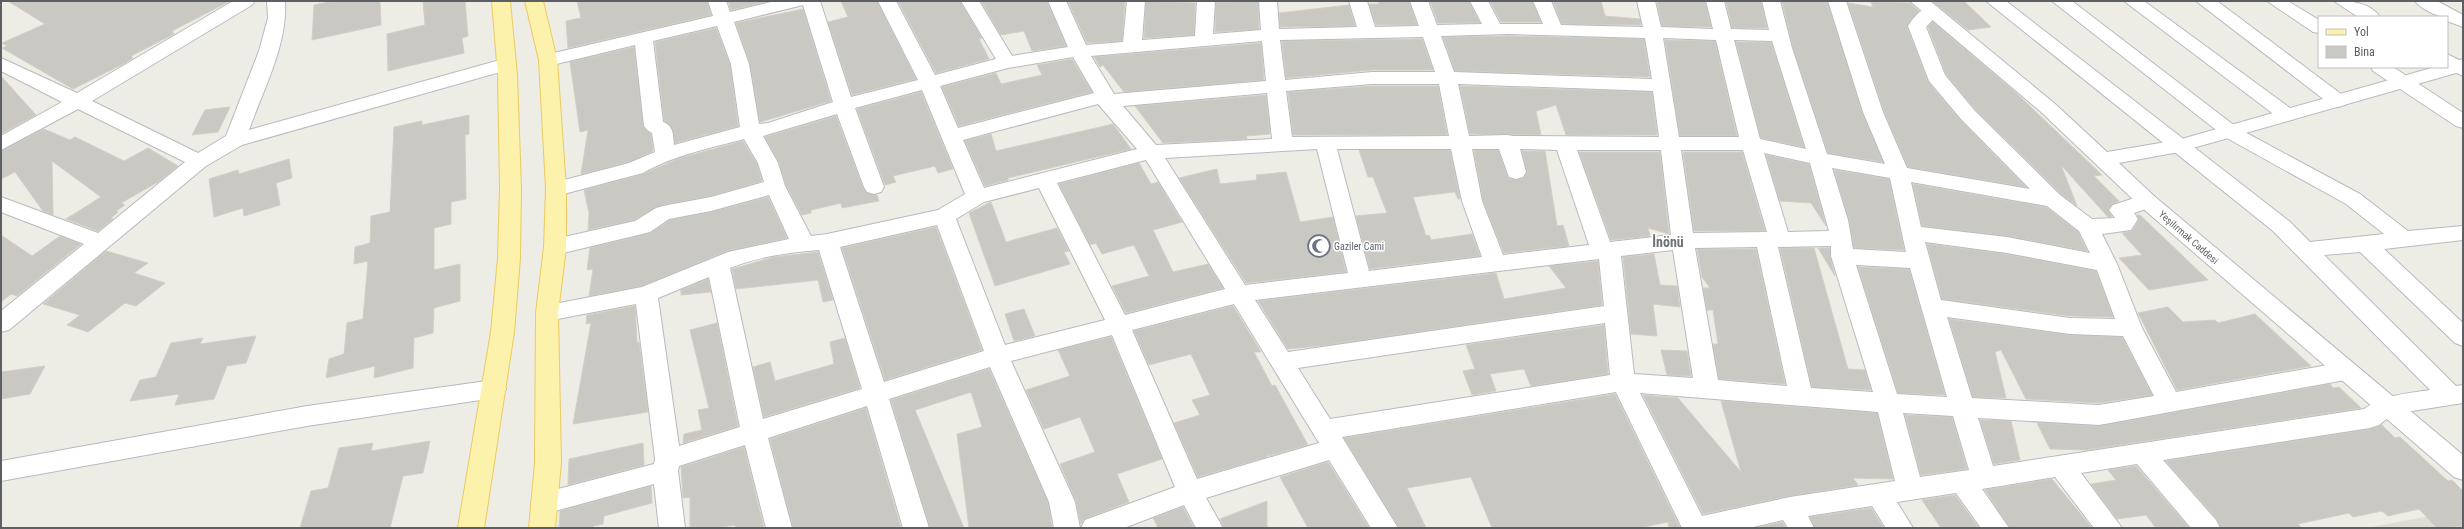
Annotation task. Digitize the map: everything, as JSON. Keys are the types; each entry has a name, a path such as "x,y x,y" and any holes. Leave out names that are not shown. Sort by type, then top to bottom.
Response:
{"main road":[{"path":"471,528 477,476 494,389 506,303 511,182 507,64 501,1"},
{"path":"534,1 548,60 556,190 554,247 547,313 548,463 542,528"}],"street":[{"path":"1,144 78,101 246,1"},
{"path":"235,140 268,52 277,18 276,1"},
{"path":"717,1 740,64 750,131 768,163 775,186 800,236 800,244"},
{"path":"548,60 798,1"},
{"path":"811,1 844,105 874,187"},
{"path":"887,1 929,83 977,197"},
{"path":"970,1 1007,62"},
{"path":"1056,1 1079,51 1108,101 1150,152 1386,528"},
{"path":"1132,45 1136,1"},
{"path":"1204,40 1206,1"},
{"path":"1268,1 1270,35 1283,144"},
{"path":"1358,1 1368,32"},
{"path":"1419,1 1447,78 1472,201 1495,264"},
{"path":"1479,1 1494,29"},
{"path":"1542,1 1554,30"},
{"path":"1646,1 1653,31 1672,143 1682,241 1707,388"},
{"path":"1715,1 1773,239 1801,396"},
{"path":"1770,1 1779,36 1820,159 1841,247 1888,403 1910,489"},
{"path":"1837,1 1872,112 1899,172 1912,233 1932,307 1964,406 1974,481 1996,528"},
{"path":"1995,1 2281,226 2304,250 2457,395"},
{"path":"2061,1 2232,133 2353,199 2387,224 2403,239"},
{"path":"2133,1 2287,115"},
{"path":"2205,1 2265,44 2338,101"},
{"path":"2276,1 2318,27"},
{"path":"2343,1 2369,16"},
{"path":"2424,1 2463,22"},
{"path":"1925,6 1917,26 1936,77 1968,115 2053,200 2088,227 2106,264 2130,328 2169,402"},
{"name":"Yeşilırmak Caddesi","path":"1925,6 2048,108 2147,201 2463,470"},
{"path":"556,190 636,168 665,155 750,131 770,128 844,105 1007,62 1079,51 1132,45 1270,35 1494,29 1653,31 1779,36"},
{"path":"643,38 654,126 662,129 665,155"},
{"path":"1,64 199,161"},
{"path":"3,319 199,161 235,140 507,64"},
{"path":"2102,159 2180,146 2232,133 2287,115 2458,66"},
{"path":"2382,68 2463,122"},
{"path":"952,136 1101,97 1108,101 1372,78 1447,78 1662,85"},
{"path":"547,313 646,294 736,257 800,244 827,242 944,216 977,197 1150,152 1325,142 1507,141 1750,144 1820,159 2053,200"},
{"path":"1507,141 1516,172"},
{"path":"1325,142 1360,278"},
{"path":"1564,142 1606,251 1616,313 1624,382 1696,528"},
{"path":"1045,180 1118,323 1190,492 1210,528"},
{"path":"554,247 642,227 663,214 711,204 775,186"},
{"path":"2088,227 2123,225 2127,219 2120,210 2147,201"},
{"path":"1,204 100,242"},
{"path":"944,216 997,356 1062,502 1067,528"},
{"path":"1912,233 2007,245 2106,264"},
{"path":"2304,250 2463,234"},
{"path":"544,502 666,465 754,433 874,393 997,356 1118,323 1239,294 1360,278 1495,264 1682,241 1773,239 1841,247 1920,261"},
{"path":"827,242 846,296 874,393 916,528"},
{"path":"2364,243 2463,336"},
{"path":"718,265 754,433 779,528"},
{"path":"646,294 672,528"},
{"path":"1932,307 2070,326 2130,328"},
{"path":"1281,362 1616,313"},
{"path":"1094,528 1330,439 1624,382 1888,403 1964,406 2099,415 2345,371"},
{"path":"1,471 307,416 494,389"},
{"path":"1700,528 1796,518 1878,494 1974,481 2370,418 2387,406 2457,395"},
{"path":"2143,454 2206,528"},
{"path":"2061,466 2109,528"},
{"path":"1878,494 1900,528"}],"shaded area":[{"path":"2463,510 2463,528 2366,528"}],"building":[{"path":"8,1 230,1 172,31 174,34 131,56 133,58 125,63 73,89 2,48 7,46 2,43 45,24"},
{"path":"333,1 380,1 381,25 312,40 314,5"},
{"path":"423,1 465,1 468,36 462,38 464,53 388,71 387,34 425,25"},
{"path":"577,1 707,1 711,15 568,48 566,21 581,18"},
{"path":"728,1 766,1 766,2 731,10"},
{"path":"841,1 877,1 916,79 852,95 828,22 848,17"},
{"path":"898,1 960,1 982,38 979,39 989,59 936,73"},
{"path":"981,1 1047,1 1066,46 1032,51 1024,31 1001,35"},
{"path":"1068,1 1125,1 1122,41 1087,43"},
{"path":"1146,1 1195,3 1194,35 1144,38"},
{"path":"1258,1 1259,29 1215,32 1216,2"},
{"path":"1378,1 1409,1 1417,25 1376,25 1369,4 1379,4"},
{"path":"1430,1 1469,1 1480,23 1438,23"},
{"path":"1490,1 1532,1 1541,22 1501,22"},
{"path":"1553,1 1601,1 1605,16 1640,19 1641,25 1562,24"},
{"path":"1657,1 1705,1 1711,27 1662,26"},
{"path":"1726,1 1761,1 1767,28 1732,28"},
{"path":"1782,1 1827,1 1862,112 1883,162 1828,153 1793,48"},
{"path":"1932,1 1964,1 1991,27 1968,30"},
{"path":"1871,2 1910,3 1919,11 1907,27 1928,82 1960,120 2026,187 1908,167 1884,111 1848,3 1873,7"},
{"path":"1349,5 1355,26 1280,27 1279,13"},
{"path":"803,9 831,101 760,122 750,64 736,23"},
{"path":"1933,22 2014,91 2102,175 2094,176 2119,201 2108,209 2112,217 2108,217 2061,165 2077,206 2061,194 1976,110 1946,74 1928,27"},
{"path":"716,28 730,64 738,126 675,143 672,128 664,121 655,42"},
{"path":"1509,36 1644,39 1650,77 1455,71 1443,37"},
{"path":"1422,39 1433,70 1372,70 1286,78 1282,41"},
{"path":"1665,40 1715,41 1737,136 1680,136"},
{"path":"1736,42 1771,42 1804,147 1761,138"},
{"path":"1261,43 1264,80 1124,92 1103,65 1100,67 1094,57"},
{"path":"634,47 643,126 651,134 653,151 629,162 581,174 588,130 580,132 570,62"},
{"path":"1072,59 1092,92 959,126 942,87 996,73 1001,84 1042,75 1037,65"},
{"path":"1,76 36,115 1,134"},
{"path":"1372,86 1438,86 1447,135 1293,135 1288,92"},
{"path":"1460,86 1652,92 1657,135 1566,135 1556,105 1536,111 1541,135 1470,134"},
{"path":"921,92 953,169 938,173 935,166 893,176 896,182 885,185 857,109"},
{"path":"1266,95 1270,134 1246,136 1247,139 1163,143 1135,106"},
{"path":"230,107 218,132 192,135 205,110"},
{"path":"469,115 469,134 465,135 466,199 451,202 451,224 434,228 434,270 460,264 460,301 434,308 433,333 414,338 413,368 374,378 375,366 326,378 329,359 344,354 347,323 363,319 368,261 354,264 355,247 370,243 371,216 390,212 394,127 422,121 422,125"},
{"path":"836,116 863,188 867,193 877,195 879,201 842,208 841,203 811,210 811,213 802,215 786,185 779,162 765,137"},
{"path":"1113,124 1131,149 1008,178 1008,180 985,186 965,141 991,134 996,151"},
{"path":"44,129 70,140 75,137 124,161 148,148 178,166 158,182 121,203 125,205 116,211 118,212 111,218 113,219 98,231 66,219 101,197 52,161 53,215 43,211 15,172 1,179 1,151"},
{"path":"743,141 757,164 762,181 711,196 663,205 634,220 588,230 589,213 584,190 643,174 680,158"},
{"path":"1359,150 1450,150 1460,199 1458,199 1455,192 1413,197 1426,236 1429,235 1431,240 1472,234 1480,256 1370,269 1356,216 1387,213 1373,177 1368,177"},
{"path":"1474,150 1498,150 1508,178 1516,180 1523,178 1527,173 1522,151 1545,151 1557,226 1563,225 1569,246 1504,253 1483,201"},
{"path":"1579,152 1660,152 1669,234 1648,228 1650,236 1611,240"},
{"path":"1683,152 1742,152 1765,231 1694,231"},
{"path":"1766,155 1809,164 1826,226 1811,203 1780,201"},
{"path":"289,159 292,178 276,183 280,205 244,216 243,208 214,217 209,179 238,170 239,174"},
{"path":"1139,163 1151,184 1158,182 1182,222 1153,230 1173,272 1208,264 1223,288 1126,313 1112,286 1149,276 1134,245 1102,254 1096,243 1090,245 1059,184"},
{"path":"1217,169 1220,184 1257,180 1256,175 1286,172 1300,222 1333,217 1346,272 1246,283 1179,178"},
{"path":"1834,170 1889,179 1904,250 1854,248 1849,220"},
{"path":"1913,184 2046,207 2078,232 2087,251 2007,236 1922,226"},
{"path":"768,197 787,238 727,251 642,286 589,296 593,269 587,270 590,248 650,233 670,220 711,212"},
{"path":"991,202 1006,242 1057,228 1069,251 1064,252 1070,264 995,286 969,213"},
{"path":"2137,215 2140,215 2208,280 2149,290 2119,258 2142,255 2122,233 2132,231 2139,220"},
{"path":"936,227 982,350 885,380 842,248"},
{"path":"1,235 32,256 60,236 81,244 17,296 11,294 1,302"},
{"path":"1927,244 2007,254 2096,271 2113,317 2070,316 1942,299"},
{"path":"1780,248 1814,248 1848,369 1865,370 1871,390 1812,387"},
{"path":"1818,248 1830,248 1830,256 1835,276"},
{"path":"1697,249 1756,249 1785,384 1719,379 1713,344 1718,344 1713,310 1707,310 1703,288 1710,288 1702,277"},
{"path":"106,251 148,263 134,273 165,283 136,306 125,303 88,332 67,325 80,315 43,304"},
{"path":"818,252 833,300 823,302 818,280 736,289 732,269 774,257"},
{"path":"1654,254 1660,285 1677,286 1680,307 1653,304 1657,336 1631,334 1623,257"},
{"path":"1598,261 1602,305 1327,345 1288,349 1258,301 1496,273 1504,299 1566,288 1549,266"},
{"path":"1858,267 1909,269 1945,395 1898,393"},
{"path":"708,279 711,292 681,295 681,290"},
{"path":"635,306 637,343 639,342 648,412 573,424 591,323 586,324 587,315"},
{"path":"1233,306 1261,352 1254,352 1272,386 1275,385 1308,445 1269,456 1268,454 1267,457 1198,477 1174,423 1200,415 1192,400 1210,395 1191,354 1149,365 1134,331"},
{"path":"2168,307 2183,322 2215,320 2218,323 2255,314 2311,366 2177,390 2138,313"},
{"path":"1024,309 1035,336 1014,341 1005,314"},
{"path":"1949,319 2070,335 2122,337 2152,395 2099,403 2026,399 2001,350 1995,352 2006,398 1973,397"},
{"path":"717,323 738,426 683,443 684,434 702,430 698,410 709,408 690,330"},
{"path":"1604,325 1608,374 1531,386 1524,369 1490,374 1496,391 1472,395 1463,371 1475,369 1466,345"},
{"path":"256,336 246,363 227,366 214,399 175,405 179,394 130,401 140,380 156,377 171,343 203,338 200,344"},
{"path":"1111,337 1162,459 1117,474 1129,502 1084,519 1081,524 1076,501 1060,464 1095,452 1080,417 1044,429 1026,390 1070,376 1058,350"},
{"path":"845,338 860,388 764,417 753,367 770,362 775,381 834,364 830,342"},
{"path":"1661,350 1687,351 1691,376 1667,375"},
{"path":"45,366 30,394 1,399 1,372"},
{"path":"989,369 1048,502 1052,528 969,528 957,434 982,427 971,392 915,410 964,528 930,528 891,400"},
{"path":"2330,384 2333,388 2339,387 2361,408 2087,450 2050,449 2037,423 2099,426"},
{"path":"1615,394 1680,528 1669,528 1668,522 1639,528 1492,528 1471,477 1407,488 1426,528 1399,528 1344,438"},
{"path":"1643,395 1678,398 1741,472 1721,401 1877,413 1893,479 1853,478 1858,485 1790,496 1703,514"},
{"path":"866,408 901,528 793,528 770,439"},
{"path":"1905,415 1952,417 1967,469 1921,475"},
{"path":"1980,420 2011,421 2020,460 1994,464"},
{"path":"2382,425 2395,438 2400,437 2448,481 2452,480 2463,491 2463,526 2437,528 2419,509 2388,516 2382,511 2353,517 2349,513 2298,524 2302,528 2221,528 2217,519 2166,461 2370,429"},
{"path":"430,441 423,473 403,476 390,528 300,528 311,491 328,488 339,448 373,443 371,451"},
{"path":"643,443 644,465 568,485 569,459"},
{"path":"744,447 764,528 736,528 735,525 715,528 690,528 690,497 683,498 681,467"},
{"path":"1328,462 1369,528 1308,528 1280,477"},
{"path":"2136,466 2189,528 2156,528 2146,515 2117,519 2091,484 2116,480 2108,470"},
{"path":"2052,479 2092,528 2010,528 1985,490"},
{"path":"651,486 652,503 604,516 603,524 593,526 593,528 559,528 560,511"},
{"path":"1955,495 1979,528 1941,528 1922,500"},
{"path":"1267,501 1267,528 1224,528 1220,519"},
{"path":"1183,507 1194,528 1158,528 1153,518"},
{"path":"1871,508 1884,528 1815,528 1810,517"},
{"path":"1782,522 1786,528 1756,528"}],"place":[{"name":"Gaziler Cami","path":"1319,246"}],"district":[{"name":"İnönü","path":"1668,242"}]}
